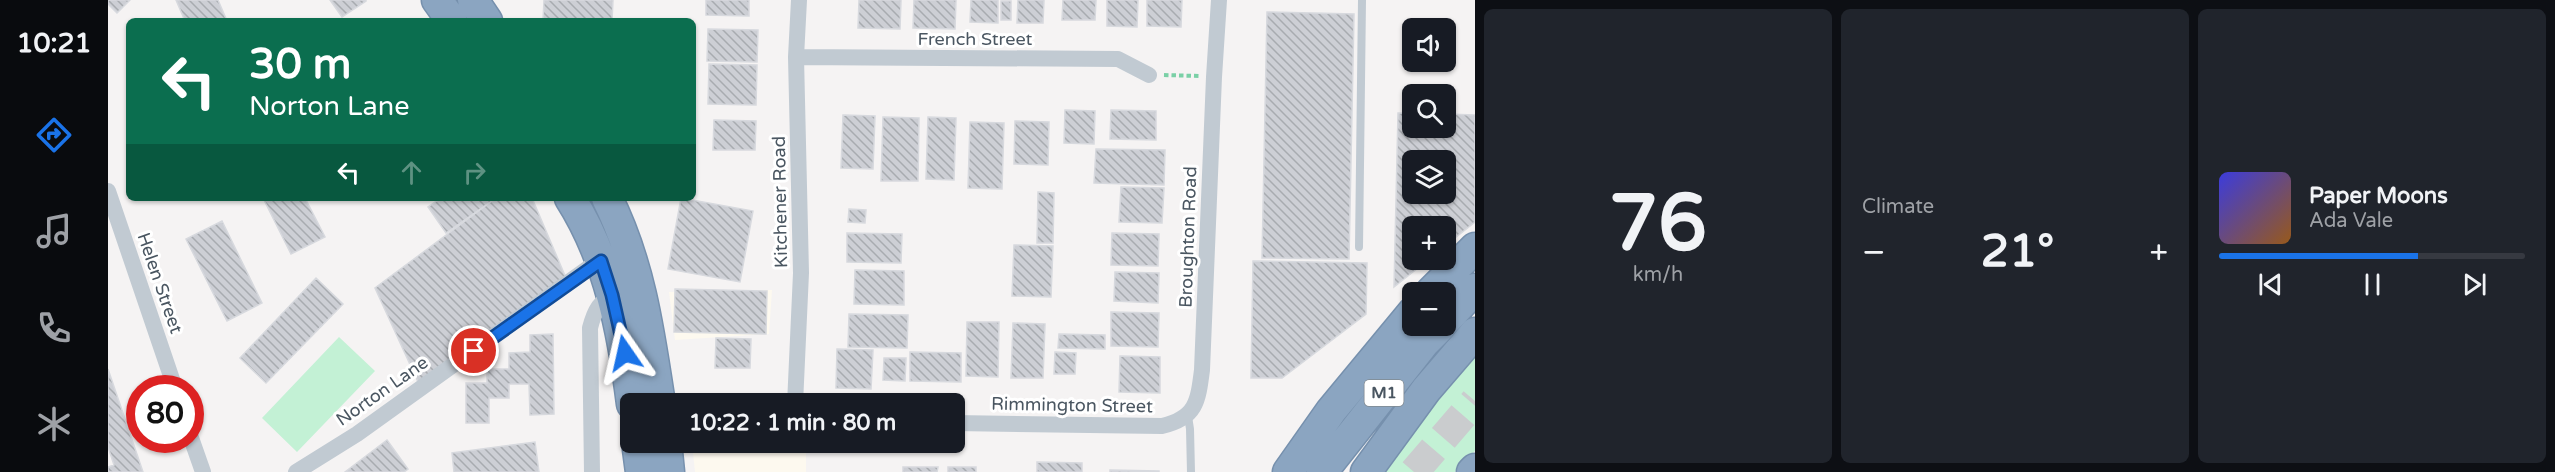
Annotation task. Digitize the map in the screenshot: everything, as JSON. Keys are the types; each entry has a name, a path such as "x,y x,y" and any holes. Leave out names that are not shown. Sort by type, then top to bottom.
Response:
{"highway":[{"path":"437,0 450,18"},
{"path":"473,0 485,18"},
{"path":"572,201 592,237 612,295 630,393"},
{"path":"613,210 634,262 644,305 658,393"},
{"path":"1441,282 1475,248"},
{"path":"1456,309 1475,289"},
{"path":"1288,472 1330,411 1402,325"},
{"path":"1366,472 1426,390 1475,333"},
{"name":"M1","path":"1326,467 1433,336"},
{"path":"638,453 641,472"},
{"path":"667,453 669,472"}],"street":[{"name":"Kitchener Road","path":"796,393 801,273 796,57 799,0"},
{"name":"Broughton Road","path":"1188,416 1195,403 1202,370 1219,0"},
{"name":"French Street","path":"796,57 1118,59 1149,75"},
{"name":"Helen Street","path":"108,191 171,375"},
{"name":"Norton Lane","path":"297,472 357,434 601,261 608,252 613,210"},
{"path":"592,472 590,328 594,313 603,301 612,295 630,295 644,305"},
{"name":"Rimmington Street","path":"965,423 1162,426 1176,423 1188,416"},
{"path":"196,453 203,472"}],"lane":[{"path":"1359,247 1362,0"},
{"name":"Broughton Road","path":"1188,416 1191,436 1191,472"}],"path":[{"path":"1149,75 1214,77"}],"shaded area":[{"path":"772,290 769,334 675,340 669,292"},
{"path":"693,453 806,453 806,472 695,472"}],"green space":[{"path":"339,337 375,371 297,452 262,418"},
{"path":"1475,352 1475,451 1455,472 1381,472 1418,421"}],"building":[{"path":"108,0 130,0 117,13 108,4"},
{"path":"176,0 218,0 226,18 184,18"},
{"path":"330,0 366,0 366,1 342,17"},
{"path":"544,0 613,0 612,18 543,18"},
{"path":"706,0 749,0 749,16 706,15"},
{"path":"859,0 901,0 900,29 858,28"},
{"path":"914,0 956,0 955,29 913,28"},
{"path":"971,0 998,0 998,23 970,22"},
{"path":"1018,0 1044,0 1043,23 1017,23"},
{"path":"1063,0 1096,0 1095,20 1062,20"},
{"path":"1107,0 1138,0 1137,27 1107,26"},
{"path":"1147,0 1182,0 1181,27 1147,26"},
{"path":"1001,1 1011,1 1011,20 1001,20"},
{"path":"1267,12 1354,14 1349,259 1262,258"},
{"path":"708,29 758,30 757,62 707,61"},
{"path":"709,64 757,65 756,105 708,104"},
{"path":"1065,110 1095,111 1094,144 1064,143"},
{"path":"1111,110 1156,111 1156,140 1110,139"},
{"path":"1398,113 1402,113 1402,138 1456,138 1456,114 1475,115 1475,222 1456,237 1456,216 1402,216 1402,270 1415,270 1394,287"},
{"path":"843,115 875,116 873,169 841,168"},
{"path":"883,117 919,118 918,181 881,181"},
{"path":"928,117 956,118 954,180 926,179"},
{"path":"714,120 756,121 755,150 713,150"},
{"path":"1015,121 1049,122 1048,165 1014,164"},
{"path":"970,122 1004,123 1002,189 968,188"},
{"path":"1096,149 1165,150 1164,185 1094,183"},
{"path":"1121,187 1164,188 1162,223 1119,222"},
{"path":"1038,192 1054,193 1053,243 1037,243"},
{"path":"264,201 307,201 325,237 291,254"},
{"path":"437,201 492,201 446,233 428,207"},
{"path":"492,201 533,201 566,278 419,384 375,288"},
{"path":"680,201 696,201 753,211 740,282 668,269"},
{"path":"849,209 866,210 865,223 848,222"},
{"path":"222,221 262,303 227,321 186,239"},
{"path":"847,233 902,234 901,263 847,262"},
{"path":"1112,233 1159,234 1158,266 1111,265"},
{"path":"1014,245 1053,246 1051,297 1012,296"},
{"path":"1253,261 1367,263 1366,314 1282,378 1251,378"},
{"path":"855,270 904,271 904,305 854,304"},
{"path":"1115,272 1159,273 1158,303 1114,301"},
{"path":"316,278 343,304 266,383 240,358"},
{"path":"675,289 767,291 766,334 674,332"},
{"path":"1111,312 1159,313 1158,347 1111,346"},
{"path":"849,314 908,315 907,348 848,347"},
{"path":"967,322 999,322 998,377 966,376"},
{"path":"1013,323 1045,324 1043,378 1011,378"},
{"path":"553,334 554,414 530,415 529,384 509,384 509,398 489,398 489,423 466,423 466,383 487,383 487,369 509,369 509,353 530,352 530,335"},
{"path":"1059,334 1105,335 1105,349 1058,348"},
{"path":"716,338 751,339 750,368 715,368"},
{"path":"837,349 873,350 871,389 836,388"},
{"path":"910,352 961,353 961,382 910,381"},
{"path":"1055,352 1076,353 1075,374 1054,374"},
{"path":"1120,356 1160,357 1160,393 1119,392"},
{"path":"884,358 906,358 905,381 883,380"},
{"path":"108,369 126,422 126,453 137,453 143,472 108,472 108,467 114,465 108,447"},
{"path":"387,440 408,469 404,472 345,472"},
{"path":"535,442 539,472 454,472 452,453"},
{"path":"1037,462 1082,463 1082,472 1037,472"},
{"path":"903,467 938,467 937,472 903,472"},
{"path":"948,467 976,467 976,472 948,472"},
{"path":"1110,470 1159,471 1159,472 1110,472"}],"tunnel":[{"path":"1414,472 1475,401"}],"route":[{"path":"474,351 601,261 612,295 625,353"}]}
